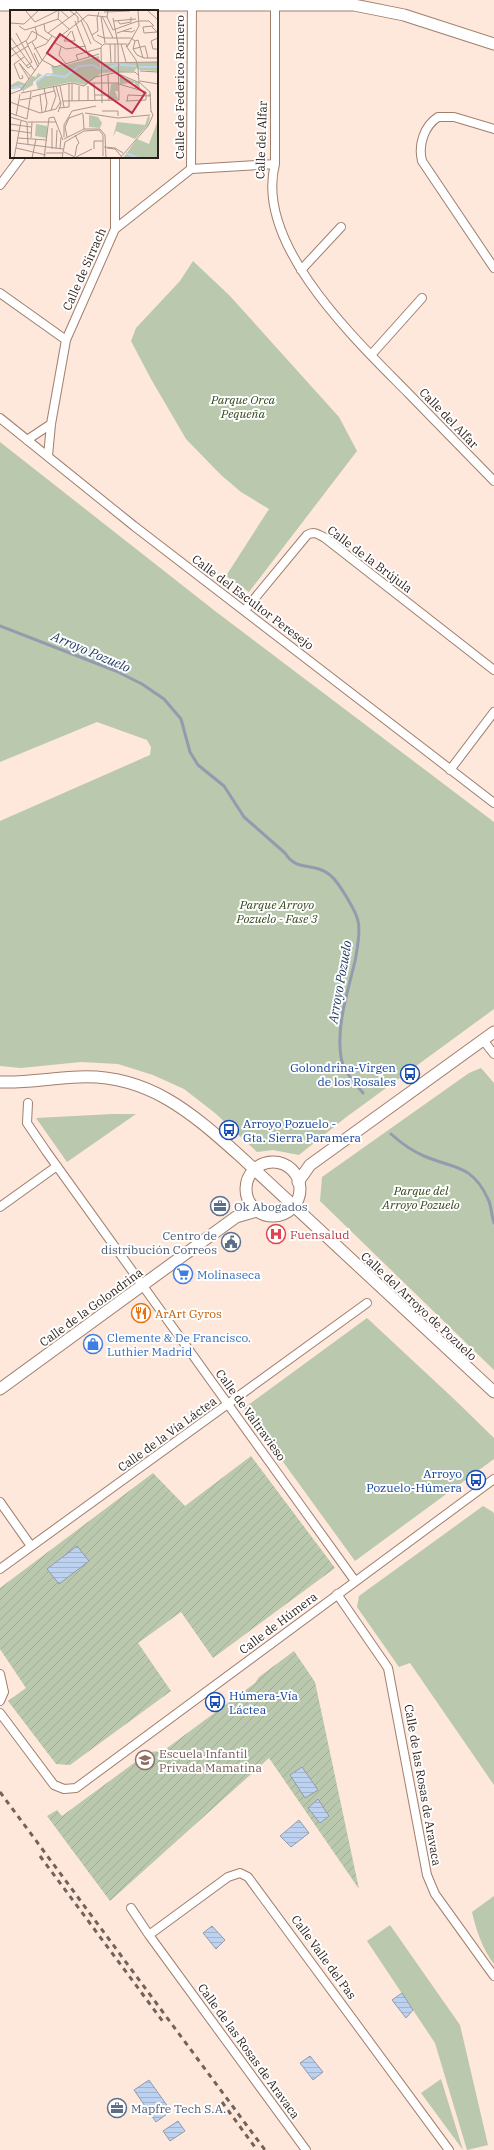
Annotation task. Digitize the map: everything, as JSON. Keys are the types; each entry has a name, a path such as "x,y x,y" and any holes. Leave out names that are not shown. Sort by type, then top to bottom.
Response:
{"main road":[{"path":"3,5 75,3 120,8 354,2 404,15 494,44"},
{"path":"298,1182 310,1165 494,1032"},
{"name":"Calle del Arroyo de Pozuelo","path":"0,1082 19,1083 94,1077 110,1078 145,1088 162,1095 188,1111 494,1392"},
{"path":"288,1168 294,1174 298,1182 299,1195 293,1206 285,1213 275,1216 257,1211 248,1198 247,1183 254,1170 260,1166 271,1163 288,1168 310,1165"},
{"name":"Calle de la Golondrina","path":"236,1217 248,1198"},
{"name":"Calle de la Golondrina","path":"0,1389 236,1217 257,1211"}],"street":[{"name":"Calle del Alfar","path":"275,4 275,164 271,179 272,200 277,221 301,270 311,285 371,355 494,481"},
{"name":"Calle de Federico Romero","path":"190,169 192,5"},
{"path":"494,129 454,117 438,117 427,127 421,155 422,160 494,268"},
{"path":"0,185 20,158"},
{"path":"115,158 115,229"},
{"path":"190,169 275,164"},
{"name":"Calle de Sirrach","path":"48,456 51,424 66,340 115,229 190,169"},
{"path":"301,270 341,228"},
{"path":"0,293 66,340"},
{"path":"371,355 422,298"},
{"name":"Calle del Escultor Peresejo","path":"0,418 134,526 494,803"},
{"path":"27,440 51,424"},
{"name":"Calle de la Brújula","path":"245,610 307,535 317,533 494,670"},
{"path":"450,770 494,712"},
{"path":"483,1040 494,1054"},
{"name":"Calle de Valtravieso","path":"28,1103 28,1123 57,1166 356,1581"},
{"path":"0,1207 57,1166"},
{"name":"Calle de la Vía Láctea","path":"0,1569 366,1303"},
{"name":"Calle de Húmera","path":"0,1713 54,1785 64,1789 76,1788 494,1479"},
{"path":"0,1502 31,1546"},
{"name":"Calle de las Rosas de Aravaca","path":"337,1594 388,1668 427,1875 435,1894 494,1976"},
{"path":"0,1674 4,1692 0,1701"},
{"name":"Calle Valle del Pas","path":"149,1935 228,1877 240,1873 248,1877 255,1884 449,2150"},
{"name":"Calle de las Rosas de Aravaca","path":"131,1908 149,1935 306,2150"}],"green space":[{"name":"Parque Orca Pequeña","path":"193,261 230,296 339,417 357,451 249,592 226,576 269,509 241,492 221,475 186,439 131,341 136,328 180,281"},
{"name":"Parque Arroyo Pozuelo - Fase 3","path":"0,442 215,611 494,822 494,1009 345,1118 299,1155 273,1150 257,1152 215,1113 184,1089 153,1075 118,1064 81,1062 21,1068 0,1066 0,821 150,755 151,747 147,740 97,722 0,762"},
{"name":"Parque del Arroyo Pozuelo","path":"481,1068 494,1083 494,1370 320,1201 322,1177 469,1073"},
{"path":"136,1114 67,1162 36,1118"},
{"path":"367,1318 494,1438 494,1459 355,1561 244,1408"},
{"path":"251,1456 335,1568 213,1658 181,1612 138,1643 171,1691 70,1765 56,1764 8,1701 26,1688 0,1649 0,1588 153,1473 185,1506"},
{"path":"483,1506 494,1514 494,1785 410,1663 399,1667 357,1607 359,1596"},
{"path":"294,1651 315,1682 359,1889 269,1758 110,1901 47,1816 57,1810 62,1816 149,1752 163,1751 255,1683 259,1677"},
{"path":"494,1896 494,1964 480,1940 472,1912"},
{"path":"390,1925 460,2025 488,2145 467,2150 435,2043 367,1941"},
{"path":"441,2079 463,2150 421,2093"}],"water":[{"path":"77,1546 89,1561 59,1584 47,1569"},
{"path":"302,1767 318,1790 305,1798 290,1775"},
{"path":"318,1799 329,1816 320,1823 308,1808"},
{"path":"299,1820 309,1833 291,1847 280,1836"},
{"path":"212,1926 225,1940 216,1949 203,1933"},
{"path":"402,1993 413,2010 406,2018 392,2000"},
{"path":"310,2056 323,2072 313,2080 300,2063"},
{"path":"149,2080 171,2111 156,2122 134,2090"},
{"path":"178,2121 185,2131 170,2141 163,2131"}],"waterway":[{"name":"Arroyo Pozuelo","path":"0,626 116,671 142,684 164,699 181,719 190,752 198,765 224,786 244,817 285,853 289,859 300,865 324,871 337,883 357,916 359,931 355,961 341,1021 341,1057 347,1072 363,1093"},
{"name":"Arroyo Pozuelo","path":"391,1134 415,1152 469,1173 482,1188 489,1202 494,1223"}],"railway":[{"path":"0,1792 265,2150"},
{"path":"40,1856 164,2023"},
{"path":"222,2102 257,2150"}],"place":[{"name":"Golondrina-Virgen de los Rosales","path":"410,1074"},
{"name":"Arroyo Pozuelo - Gta. Sierra Paramera","path":"229,1130"},
{"name":"Ok Abogados","path":"220,1206"},
{"name":"Fuensalud","path":"276,1234"},
{"name":"Centro de distribución Correos","path":"231,1242"},
{"name":"Molinaseca","path":"183,1274"},
{"name":"ArArt Gyros","path":"141,1313"},
{"name":"Clemente & De Francisco. Luthier Madrid","path":"93,1344"},
{"name":"Arroyo Pozuelo-Húmera","path":"476,1480"},
{"name":"Húmera-Vía Láctea","path":"215,1702"},
{"name":"Escuela Infantil Privada Mamatina","path":"145,1760"},
{"name":"Mapfre Tech S.A.","path":"117,2108"}]}
